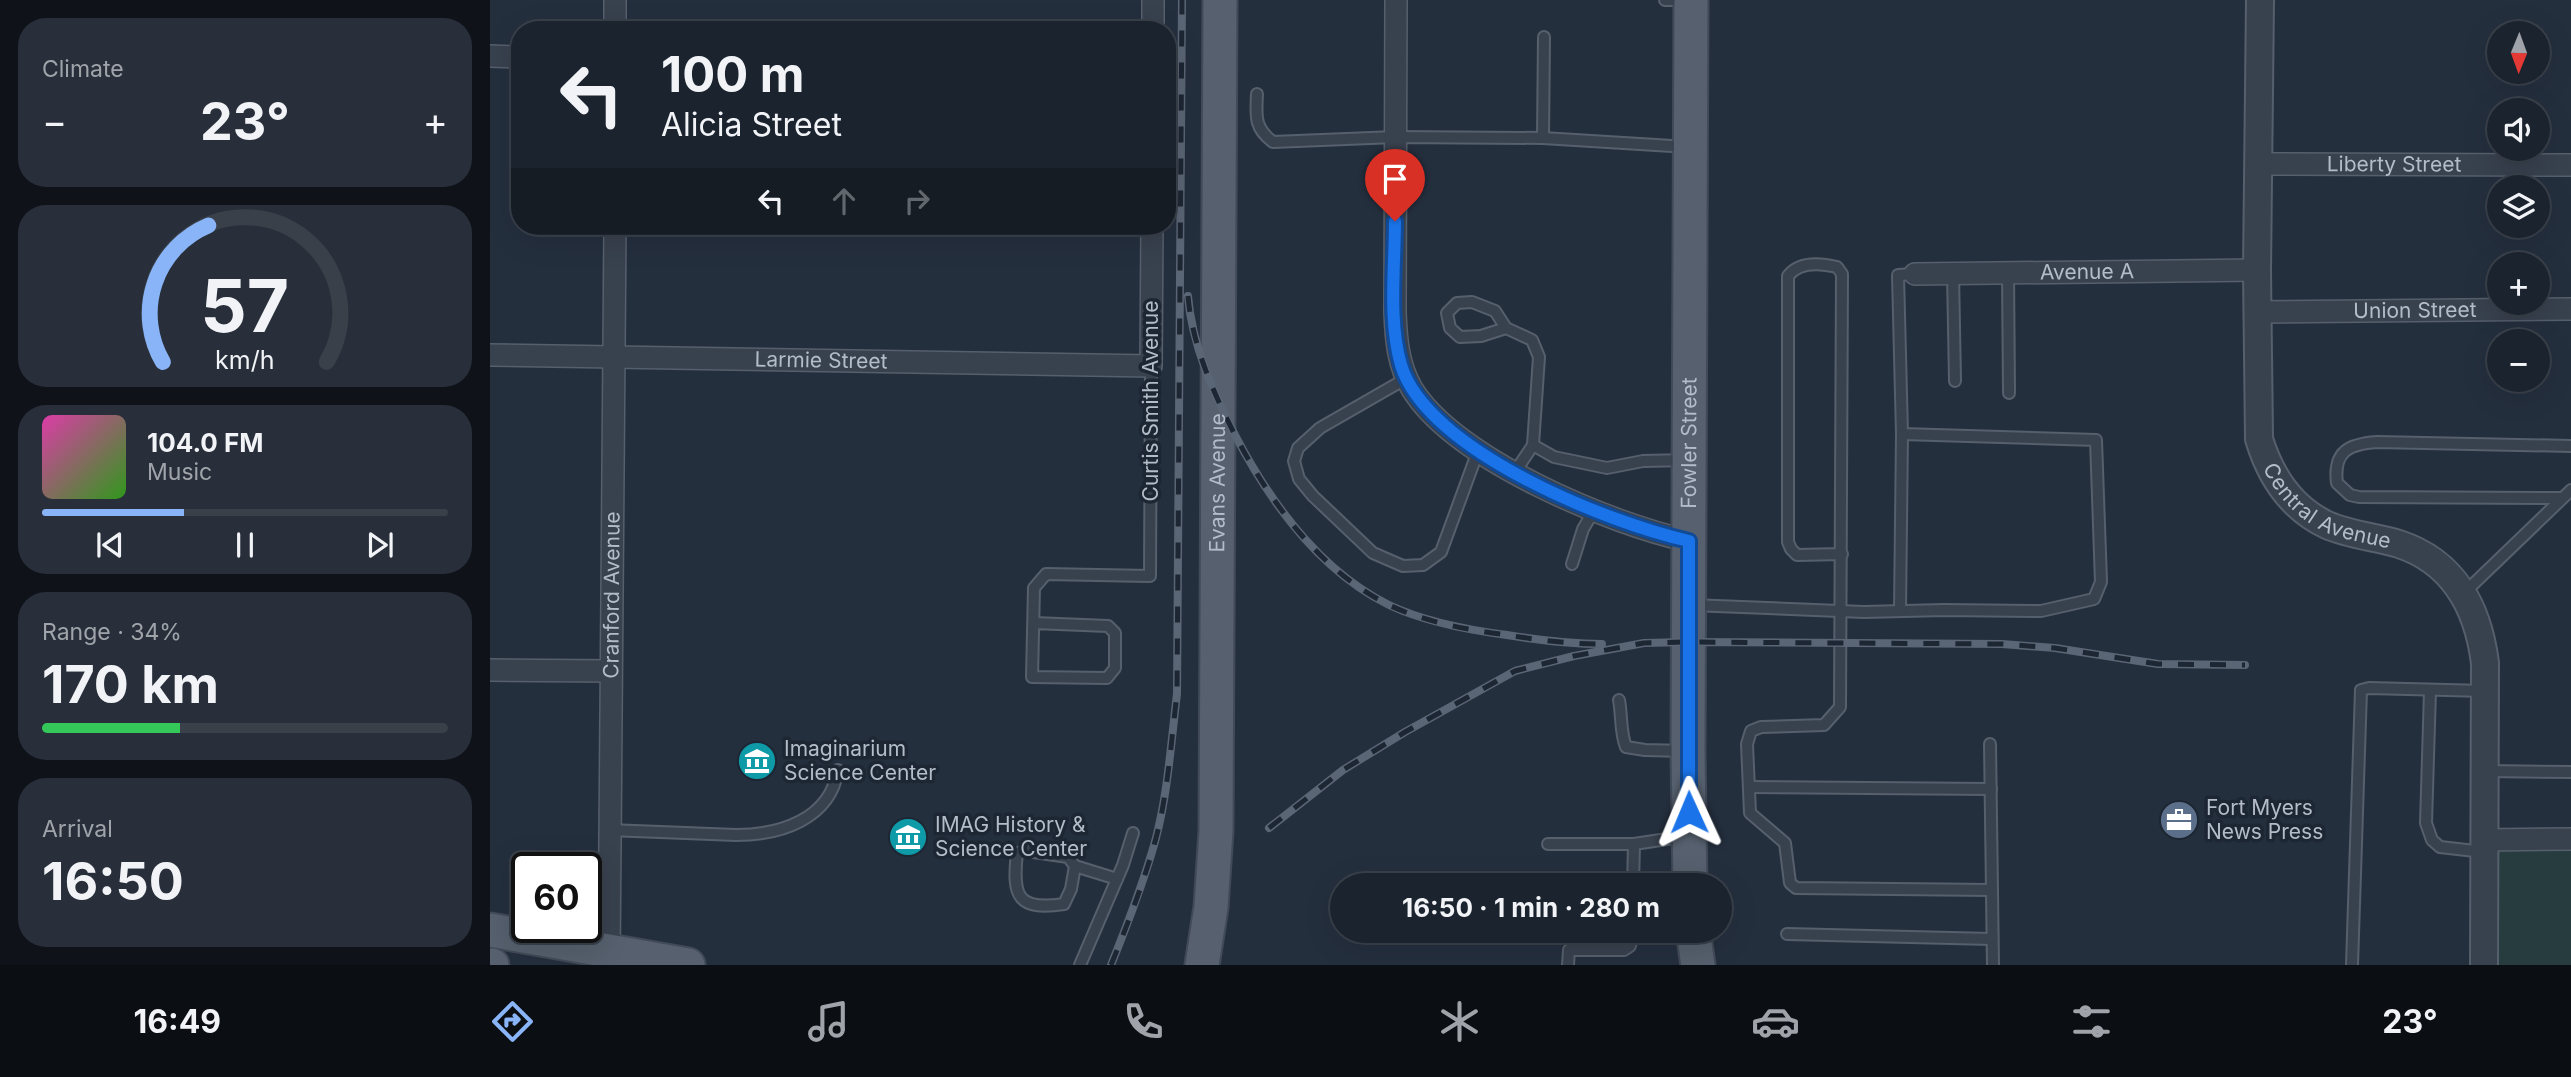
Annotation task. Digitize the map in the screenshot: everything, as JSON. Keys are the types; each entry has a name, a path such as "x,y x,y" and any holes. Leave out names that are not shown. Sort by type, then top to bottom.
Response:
{"main road":[{"name":"Evans Avenue","path":"1202,965 1212,907 1216,831 1220,0"},
{"name":"Fowler Street","path":"1690,873 1692,0"},
{"path":"490,930 608,958 688,965"},
{"path":"1695,943 1698,965"}],"street":[{"path":"615,0 615,21"},
{"path":"1153,0 1153,21"},
{"path":"1396,0 1396,342 1407,378 1423,404 1438,420 1478,451 1557,494 1660,535 1689,541"},
{"name":"Central Avenue","path":"2260,0 2257,270 2259,439 2265,459 2278,483 2309,515 2327,525 2421,553 2441,567 2464,593 2477,621 2482,643 2485,691 2484,965"},
{"path":"490,57 511,57"},
{"name":"Liberty Street","path":"2259,164 2571,165"},
{"name":"Cranford Avenue","path":"608,958 615,235"},
{"name":"Curtis Smith Avenue","path":"1151,366 1152,235"},
{"name":"Avenue A","path":"1914,274 2257,270"},
{"name":"Union Street","path":"2257,312 2571,309"},
{"name":"Larmie Street","path":"490,355 1151,366"},
{"path":"490,670 611,671"},
{"path":"2484,846 2571,839"}],"lane":[{"path":"1665,0 1692,0"},
{"path":"1543,138 1544,37"},
{"path":"1257,94 1256,120 1263,135 1273,142 1395,137 1543,138 1691,147"},
{"path":"1842,554 1797,555 1788,542 1788,276 1802,265 1830,265 1837,267 1842,274 1842,554 1842,612 1840,707 1824,725 1761,727 1751,731 1747,744 1750,813 1785,843 1790,883 1796,888 1992,890"},
{"path":"2008,273 2010,393"},
{"path":"1900,611 1902,434 1898,275 1914,274"},
{"path":"1954,274 1955,381"},
{"path":"1506,328 1481,336 1460,337 1450,328 1447,313 1457,303 1472,302 1495,311 1506,328 1532,340 1539,357 1533,445 1515,472"},
{"name":"Curtis Smith Avenue","path":"1034,623 1034,588 1046,574 1150,576 1151,366"},
{"path":"1407,378 1320,428 1298,448 1294,461 1299,479 1313,496 1373,553 1403,566 1423,565 1441,552 1478,451"},
{"path":"1689,604 1842,612 2041,611 2094,599 2101,582 2096,440 1902,434"},
{"path":"2567,494 2359,497 2350,495 2337,483 2337,463 2342,453 2350,447 2369,442 2571,446"},
{"path":"1533,445 1554,457 1606,468 1643,461 1689,460"},
{"path":"2464,593 2567,494"},
{"path":"1572,564 1583,528 1595,509"},
{"path":"1034,623 1108,626 1115,633 1115,668 1107,678 1032,677 1034,623"},
{"path":"2352,965 2361,690 2485,691"},
{"path":"2430,691 2426,823 2432,840 2440,847 2484,846"},
{"path":"1619,700 1623,721 1622,737 1626,747 1645,751 1688,751"},
{"path":"1990,744 1993,965"},
{"path":"609,830 736,835 756,835 780,830 798,823 824,802 831,792 838,771"},
{"path":"2484,771 2571,772"},
{"path":"1749,787 1990,789"},
{"path":"1080,965 1133,833"},
{"path":"1548,844 1634,844 1689,835"},
{"path":"1633,873 1634,844"},
{"path":"1076,866 1071,889 1064,904 1053,906 1028,903 1017,892 1014,880 1017,853 1027,851 1068,857 1076,866 1117,878"},
{"path":"1787,934 1992,939"},
{"path":"1569,965 1569,950 1612,952 1624,950 1631,943"}],"green space":[{"path":"2571,839 2571,965 2484,965 2485,840"}],"railway":[{"path":"1111,965 1156,838 1166,785 1177,694 1182,0"},
{"path":"1188,296 1194,332 1205,368 1227,419 1249,460 1299,532 1341,574 1389,605 1432,621 1530,639 1602,644"},
{"path":"1269,828 1343,770 1515,671 1574,656 1644,643 2002,644 2055,648 2158,664 2245,665"}],"place":[{"name":"Imaginarium Science Center","path":"757,761"},
{"name":"Fort Myers News Press","path":"2179,820"},
{"name":"IMAG History & Science Center","path":"908,837"}],"route":[{"path":"1395,221 1396,342 1411,388 1423,404 1456,436 1478,451 1557,494 1660,535 1689,541 1689,812"}]}
